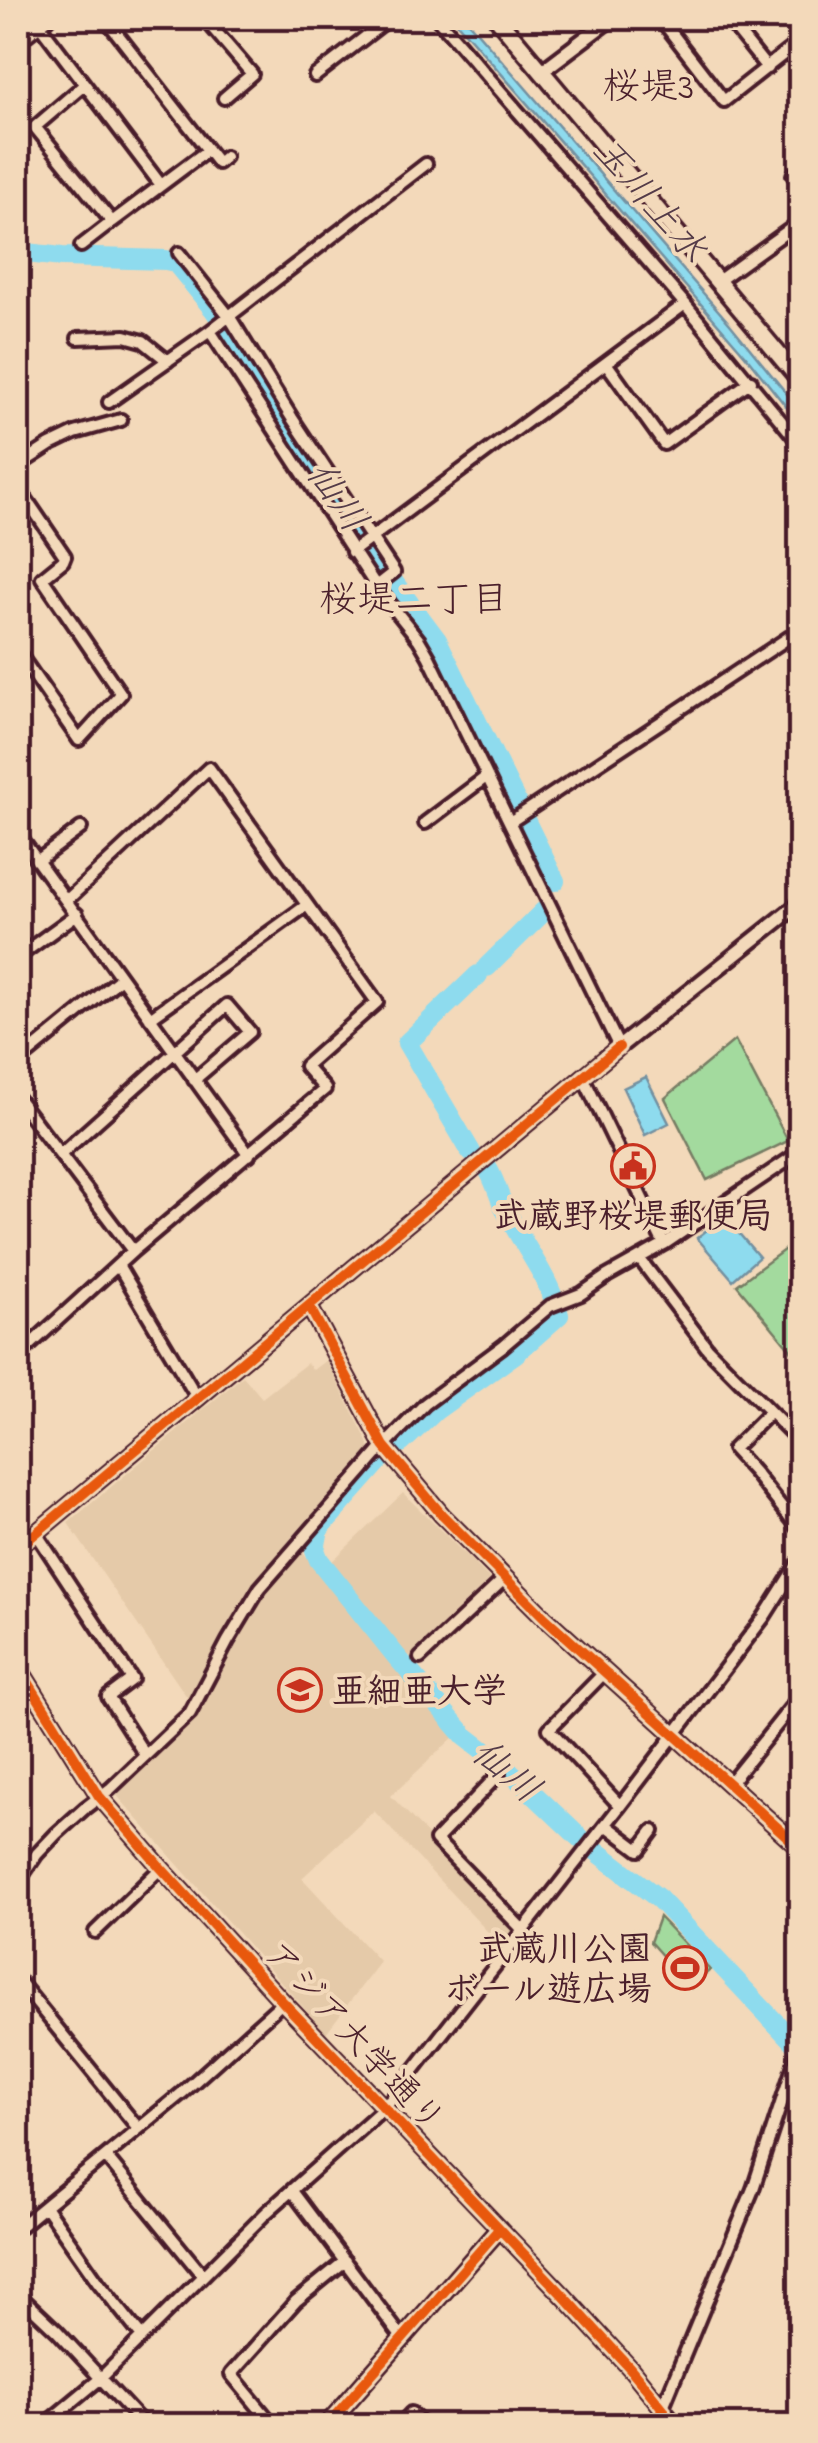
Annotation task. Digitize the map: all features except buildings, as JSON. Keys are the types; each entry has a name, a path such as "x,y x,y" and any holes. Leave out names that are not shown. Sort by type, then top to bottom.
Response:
{"main road":[{"path":"497,18 798,373"},
{"path":"326,2426 499,2230"}],"street":[{"path":"105,18 218,163 225,157"},
{"path":"204,18 252,74 224,98"},
{"path":"315,76 390,18"},
{"path":"437,18 751,381 800,444"},
{"path":"542,71 612,18"},
{"path":"660,18 724,101 800,41"},
{"path":"728,18 767,68"},
{"path":"794,18 800,26"},
{"path":"18,41 43,21 84,85 161,185"},
{"path":"790,50 800,62"},
{"path":"84,85 35,127 112,222"},
{"path":"81,246 208,150"},
{"path":"109,402 213,329 426,164"},
{"path":"718,281 800,222"},
{"path":"179,253 229,316 394,572 376,586"},
{"path":"352,552 685,304"},
{"path":"213,329 352,552 430,657 486,776 514,820 620,1046"},
{"path":"78,338 125,336 144,342 168,360"},
{"path":"606,363 664,444 751,381"},
{"path":"18,466 76,433 122,420"},
{"path":"18,487 65,556 42,578 122,694 78,740 18,652"},
{"path":"514,820 800,630"},
{"path":"18,1356 324,1089 305,1066 377,1002 209,768 66,901"},
{"path":"425,823 486,776"},
{"path":"37,861 81,828"},
{"path":"18,834 249,1155"},
{"path":"18,1548 620,1046 800,904"},
{"path":"150,1018 307,905"},
{"path":"18,957 76,914"},
{"path":"18,1062 121,978"},
{"path":"61,1154 227,1005 250,1032 194,1080"},
{"path":"583,1077 664,1244"},
{"path":"18,1100 134,1251"},
{"path":"18,1882 37,1854 190,1713 260,1588 425,1404 504,1346 550,1306 566,1302 664,1244 800,1152"},
{"path":"640,1258 708,1349 800,1442"},
{"path":"118,1265 198,1399"},
{"path":"308,1306 384,1446 442,1515 504,1579 800,1848"},
{"path":"770,1412 733,1450 800,1530"},
{"path":"786,1427 800,1416"},
{"path":"36,1533 132,1679 108,1698 145,1755"},
{"path":"44,2426 101,2378 266,2213 385,2107 764,1617 800,1560"},
{"path":"420,1658 504,1579"},
{"name":"アジア大学通り","path":"18,1666 99,1796 282,2002 630,2368 677,2426"},
{"path":"605,1672 549,1729 620,1806"},
{"path":"730,1783 800,1696"},
{"path":"499,1774 436,1840 522,1930"},
{"path":"606,1825 639,1850 653,1831"},
{"path":"95,1932 162,1868"},
{"path":"18,1980 138,2128"},
{"path":"18,2228 182,2093 282,2002"},
{"path":"656,2426 753,2189 799,2051"},
{"path":"106,2157 202,2276"},
{"path":"292,2190 403,2338"},
{"path":"45,2206 142,2337"},
{"path":"274,2426 231,2374 296,2301 345,2261"},
{"path":"18,2294 146,2426"},
{"path":"399,2426 411,2413 424,2426"}],"shaded area":[{"name":"亜細亜大学","path":"326,1360 369,1444 369,1454 290,1539 321,1572 403,1493 490,1579 399,1666 456,1735 391,1796 517,1928 502,1947 374,1811 302,1878 380,1962 326,2033 114,1792 198,1713 68,1523 243,1376 262,1398 307,1363 313,1370"}],"green space":[{"path":"735,1040 788,1141 707,1180 665,1098"},
{"path":"800,1238 800,1361 737,1285"},
{"path":"659,1917 710,1970 691,1988 650,1942"}],"water":[{"path":"453,18 465,18 730,324 800,410 800,424 745,355"},
{"path":"646,1077 669,1123 645,1135 623,1088"},
{"path":"724,1216 759,1257 733,1280 697,1238"}],"waterway":[{"name":"仙川","path":"18,252 175,262 215,311 314,466 437,640 555,881"},
{"name":"仙川","path":"487,967 544,911"},
{"name":"仙川","path":"471,1152 407,1043 478,975"},
{"name":"仙川","path":"401,1443 436,1410 516,1353 559,1315 486,1166"},
{"name":"仙川","path":"380,1460 319,1529 315,1550 319,1560 465,1736 504,1766 581,1839 659,1899 800,2049"}],"cycle path":[{"path":"18,1548 619,1047"},
{"path":"309,1306 384,1446 442,1515 545,1618 800,1848"},
{"path":"18,1666 99,1796 161,1868 283,2002 563,2295 664,2410"},
{"path":"326,2426 499,2229"}],"place":[{"name":"武蔵野桜堤郵便局","path":"633,1166"},
{"name":"亜細亜大学","path":"300,1690"},
{"name":"武蔵川公園 ボール遊広場","path":"685,1968"}],"district":[{"name":"桜堤3","path":"648,85"},
{"name":"桜堤二丁目","path":"414,598"}],"water label":[{"name":"玉川上水","path":"651,199"}]}
